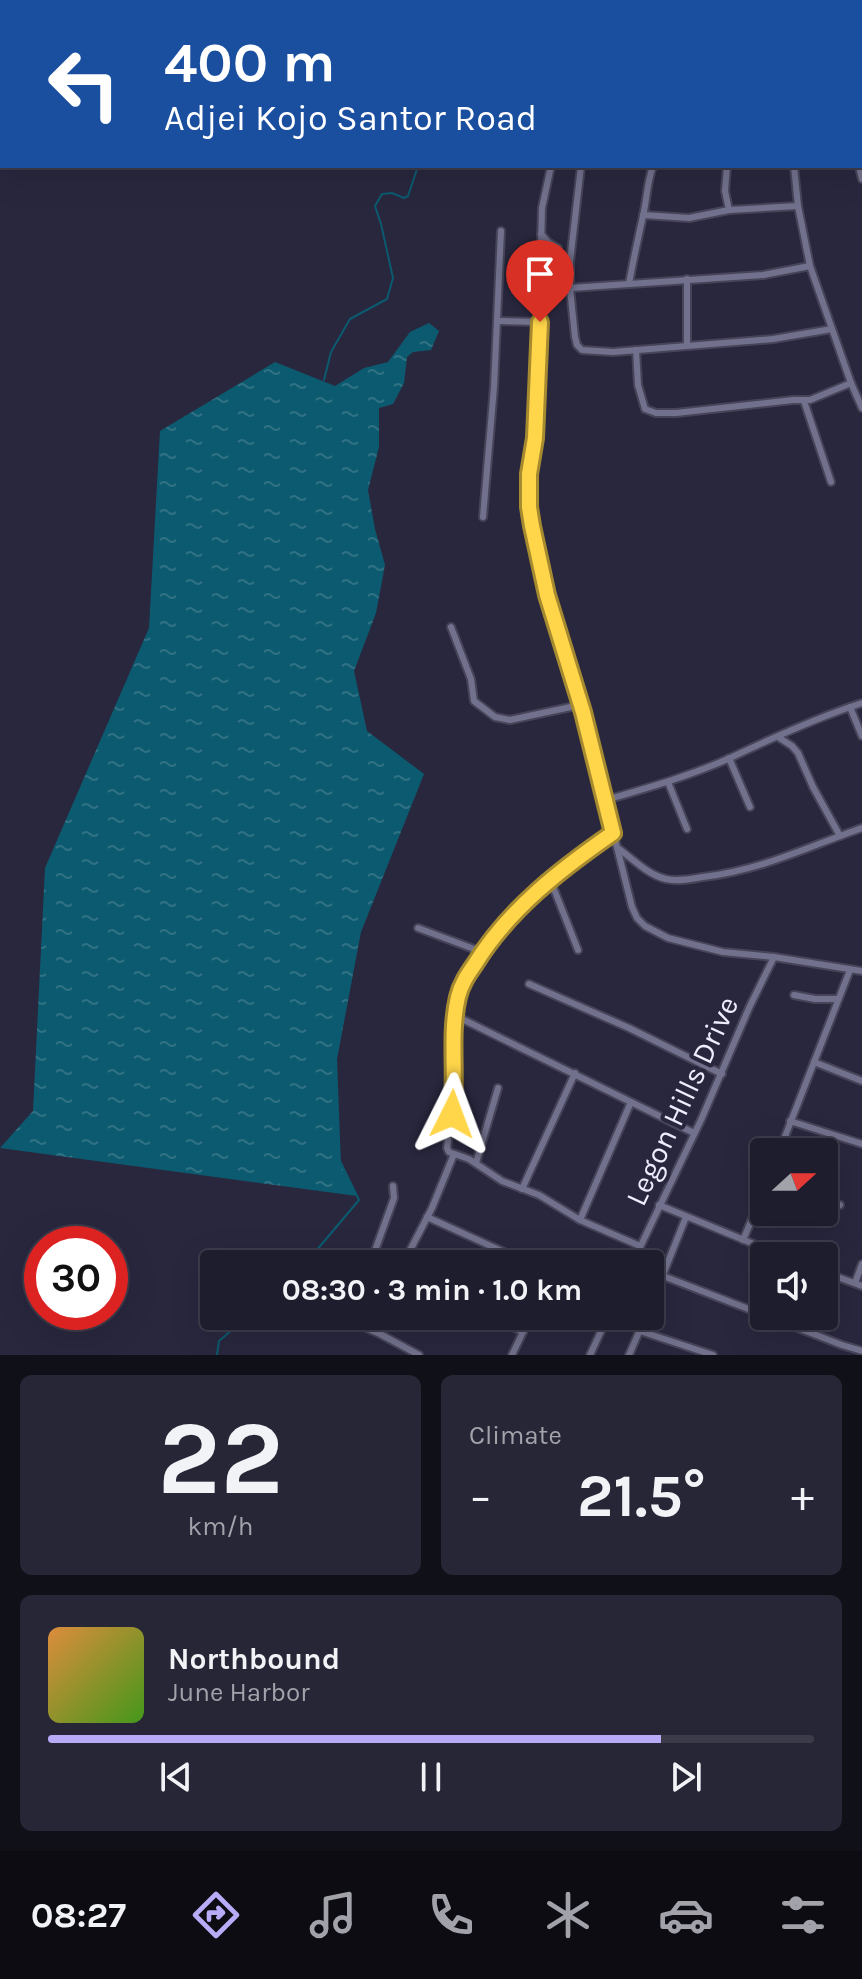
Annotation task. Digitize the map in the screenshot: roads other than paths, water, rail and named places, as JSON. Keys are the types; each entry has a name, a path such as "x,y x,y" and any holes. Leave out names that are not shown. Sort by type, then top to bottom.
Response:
{"street":[{"path":"551,168 543,199 535,438 529,507 547,595 606,800 632,907 637,918 651,931 668,938 711,949 862,971"},
{"path":"581,168 570,251 570,288 575,337 582,350 613,352 773,339 832,329"},
{"path":"629,284 652,168"},
{"path":"727,168 725,191 729,210"},
{"path":"794,168 810,266 862,408"},
{"path":"643,215 689,218 729,210 798,206"},
{"path":"483,517 494,391 501,231"},
{"path":"541,234 558,248"},
{"path":"570,288 763,275 810,266"},
{"path":"687,279 687,346"},
{"path":"497,321 540,322"},
{"path":"636,350 638,385 645,409 656,413 804,401 851,383"},
{"path":"804,401 831,482"},
{"path":"451,627 471,679 474,701 480,708 495,717 510,720 580,705"},
{"path":"606,800 668,782 862,703"},
{"path":"850,707 862,736"},
{"path":"778,737 798,753 840,836"},
{"path":"729,758 750,807"},
{"path":"668,782 687,829"},
{"path":"618,848 658,876 677,880 756,868 862,828"},
{"path":"613,833 534,893 482,952 462,984 454,1036 453,1104 447,1148 449,1152 476,1163 502,1181 539,1195 580,1220 640,1246"},
{"path":"550,879 578,950"},
{"path":"418,928 482,952"},
{"name":"Legon Hills Drive","path":"638,1250 774,957"},
{"path":"784,1138 850,970"},
{"path":"529,984 722,1074"},
{"path":"794,995 838,999"},
{"path":"456,1016 694,1133"},
{"path":"814,1062 862,1081"},
{"path":"522,1189 575,1073"},
{"path":"476,1163 498,1088"},
{"path":"580,1220 631,1102"},
{"path":"790,1121 862,1144"},
{"path":"410,1250 454,1154"},
{"path":"375,1250 394,1198 393,1186"},
{"path":"659,1205 750,1243"},
{"path":"427,1217 500,1250"},
{"path":"664,1273 686,1217"},
{"path":"743,1240 750,1224"},
{"path":"838,1277 858,1285 862,1264"},
{"path":"664,1276 750,1310"},
{"path":"371,1330 417,1355"},
{"path":"512,1355 523,1332 519,1330"},
{"path":"590,1355 602,1330"},
{"path":"802,1330 862,1351"},
{"path":"629,1355 640,1331 713,1355"}],"water":[{"path":"429,323 439,331 431,350 413,352 407,357 404,383 393,404 379,408 379,447 368,490 385,565 376,613 354,671 367,731 424,774 361,932 337,1059 341,1165 357,1196 0,1148 33,1111 45,868 149,628 160,431 275,362 335,386 364,368 388,362 410,332"}],"waterway":[{"path":"324,380 331,352 350,319 387,299 393,278 375,206 382,194 408,196 417,168"},
{"path":"317,1250 359,1200 340,1161"},
{"path":"217,1355 219,1341 232,1330"}]}
